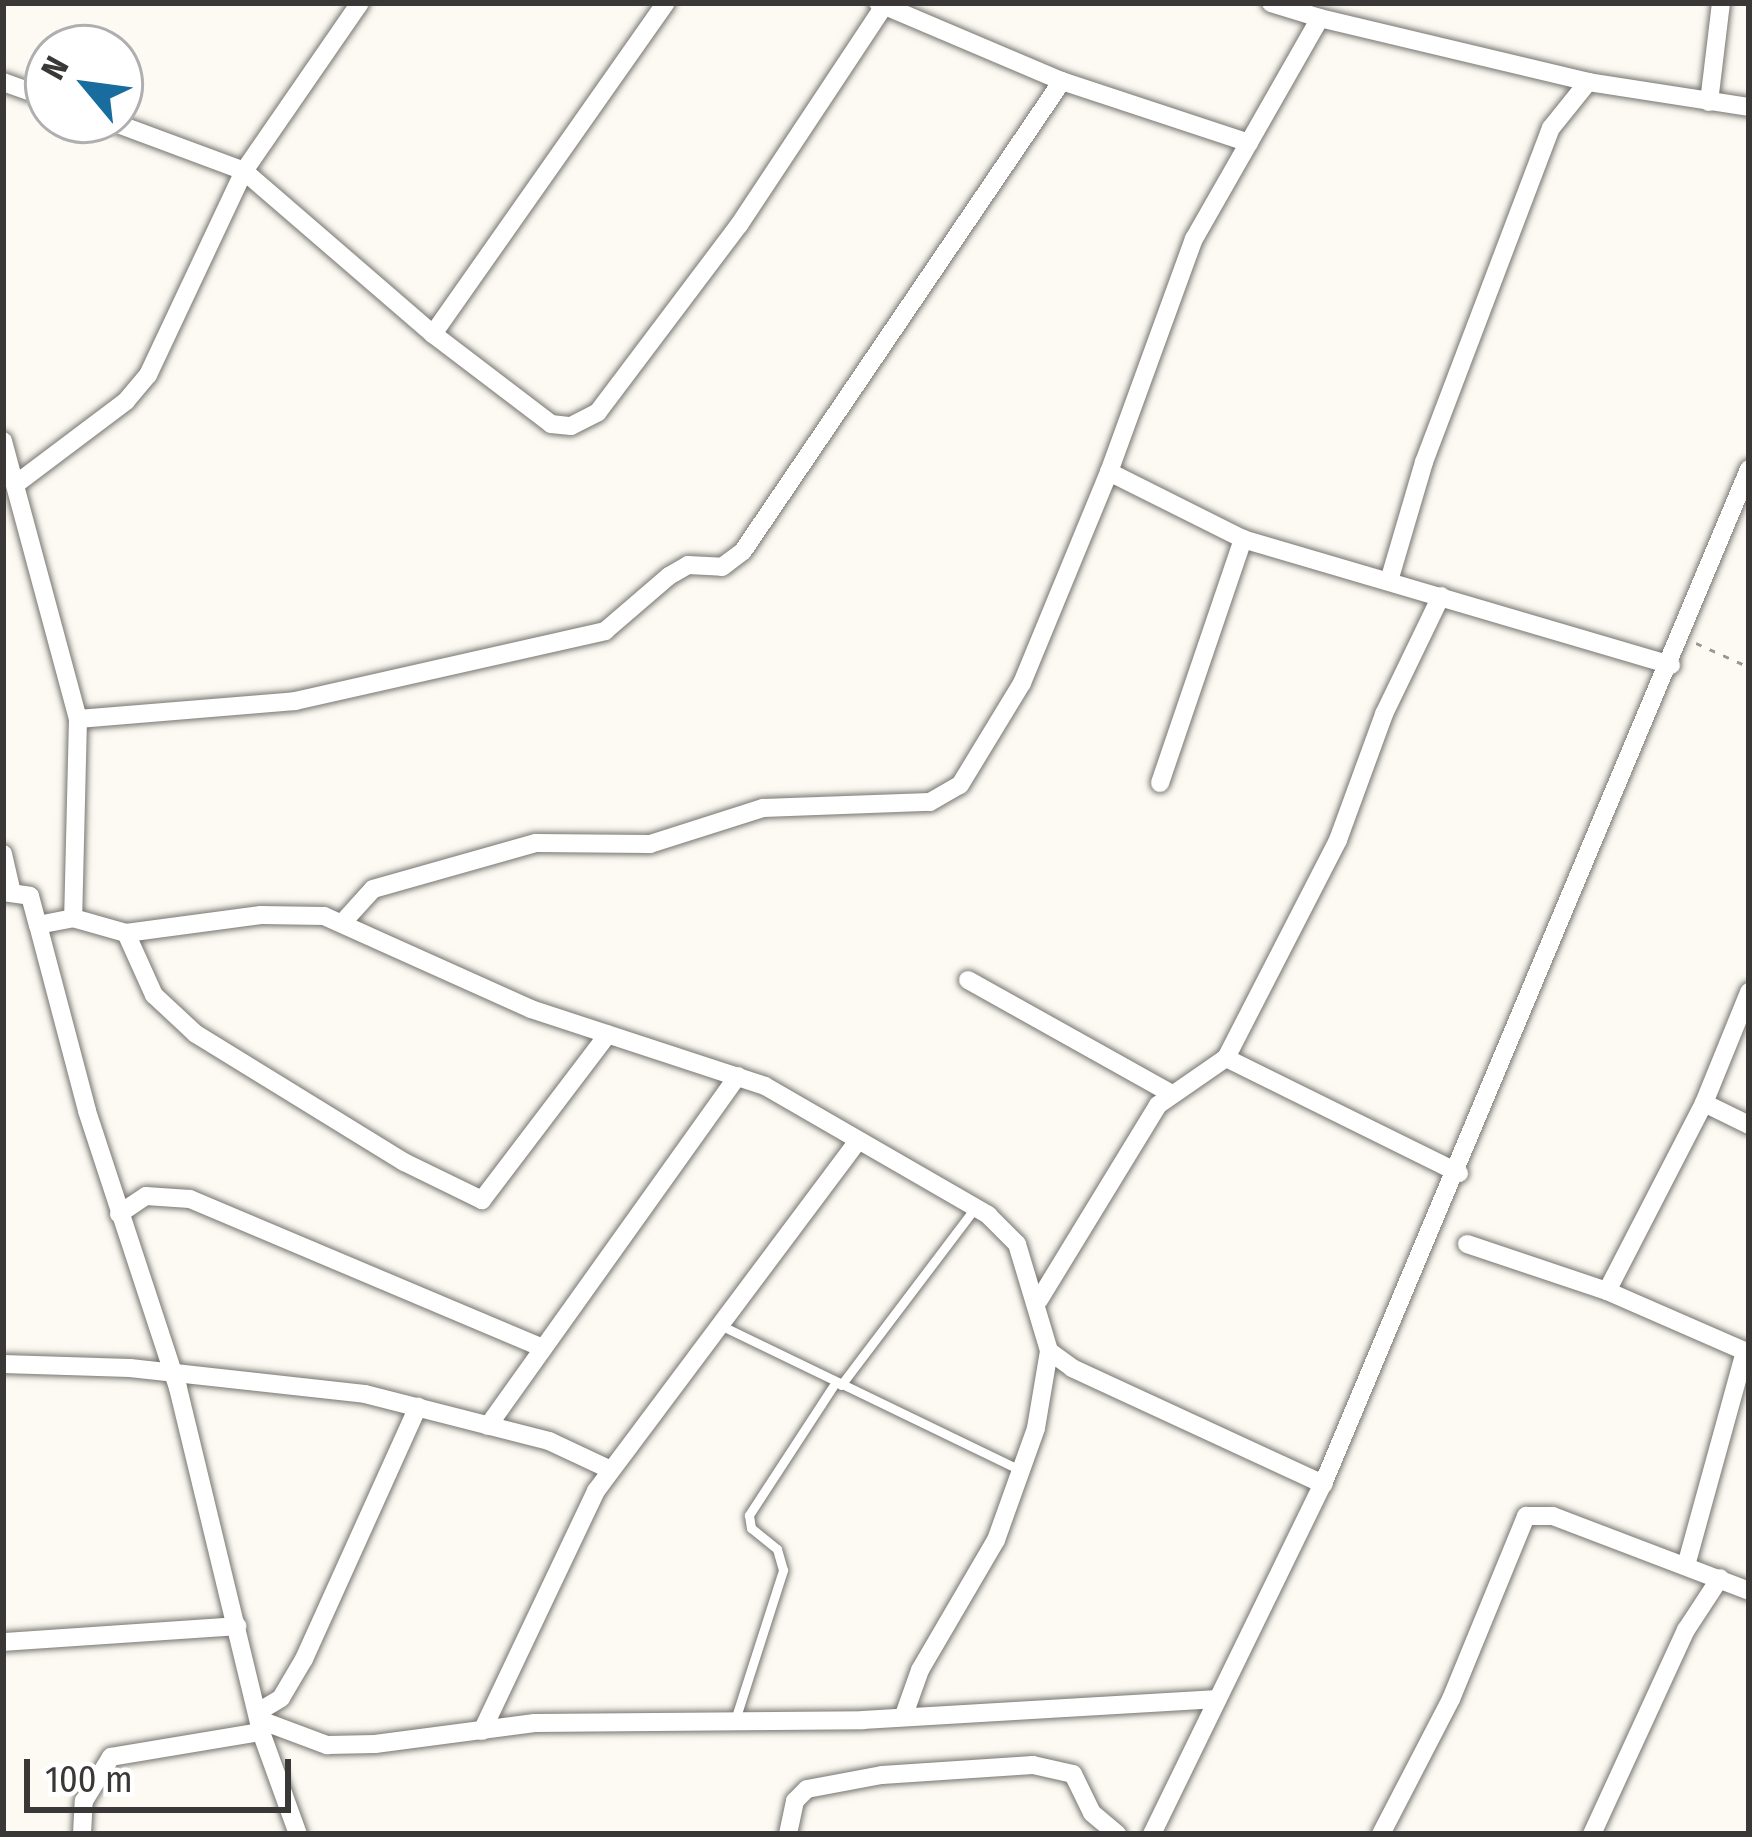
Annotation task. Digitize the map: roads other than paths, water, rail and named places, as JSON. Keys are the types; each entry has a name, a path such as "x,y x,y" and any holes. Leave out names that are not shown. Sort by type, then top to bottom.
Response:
{"street":[{"path":"16,484 126,401 148,375 244,171 360,3"},
{"path":"433,334 666,3"},
{"path":"1271,3 1588,82 1749,107"},
{"path":"1709,102 1721,3"},
{"path":"144,134 244,171 433,334 551,424 572,426 598,412 739,225 881,4 1062,81 1250,143"},
{"path":"344,921 373,889 536,843 650,844 750,810 930,802 960,785 1022,683 1108,472 1194,238 1320,18"},
{"path":"78,719 296,701 531,652 605,631 688,565 732,563 1062,81"},
{"path":"1389,580 1424,462 1551,128 1588,82"},
{"path":"3,441 78,719 74,918"},
{"path":"1152,1834 1323,1484 1459,1173 1749,470"},
{"path":"1108,472 1243,539 1671,664"},
{"path":"1160,782 1243,539"},
{"path":"1039,1300 1170,1093 1226,1058 1338,840 1384,714 1441,596"},
{"path":"3,854 8,892 30,896 119,1214 175,1378 260,1722 298,1834"},
{"path":"38,925 74,918 126,933 261,915 344,921 514,1002 738,1076 975,1208 1017,1244 1039,1300 1049,1351 1036,1427 1016,1468 996,1540 920,1670 904,1715"},
{"path":"126,933 154,994 196,1034 404,1162 482,1199 608,1034"},
{"path":"968,980 1170,1093"},
{"path":"1607,1291 1704,1103 1749,992"},
{"path":"1226,1058 1459,1173"},
{"path":"488,1426 738,1076"},
{"path":"1704,1103 1749,1125"},
{"path":"482,1731 524,1630 611,1470 716,1323 858,1141"},
{"path":"119,1214 146,1196 190,1199 542,1348"},
{"path":"1467,1244 1607,1291 1747,1352 1687,1562"},
{"path":"1049,1351 1323,1484"},
{"path":"3,1364 130,1368 175,1378 287,1384 418,1407 585,1453 611,1470"},
{"path":"260,1722 304,1659 418,1407"},
{"path":"1382,1834 1451,1699 1526,1516 1553,1516 1687,1562 1749,1591"},
{"path":"1592,1834 1686,1630 1720,1578"},
{"path":"3,1642 237,1626"},
{"path":"82,1834 84,1801 111,1757 260,1722 327,1745 482,1731 1217,1699"},
{"path":"788,1834 795,1801 807,1790 882,1775 1033,1765 1073,1774 1092,1813 1117,1834"}],"lane":[{"path":"734,1723 783,1570 778,1549 751,1528 749,1515 838,1384 975,1208"},
{"path":"716,1323 1016,1468"}]}
